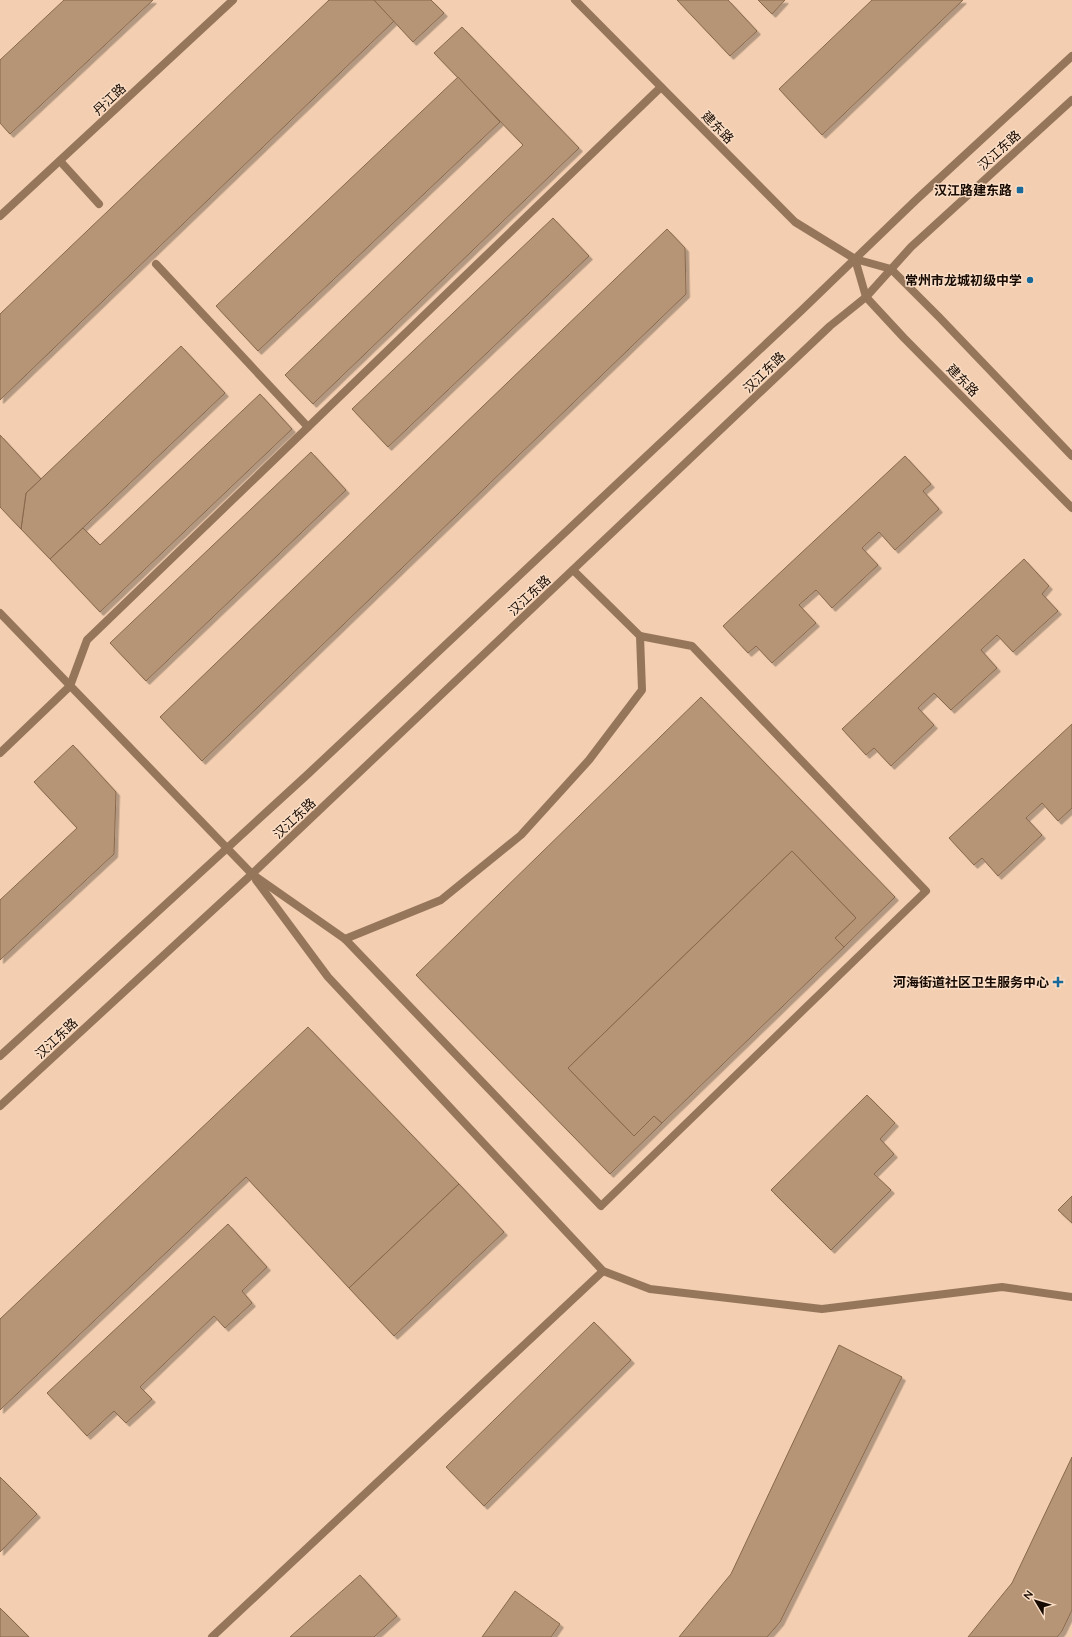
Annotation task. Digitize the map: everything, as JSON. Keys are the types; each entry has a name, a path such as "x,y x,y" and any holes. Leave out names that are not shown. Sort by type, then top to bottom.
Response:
{"street":[{"name":"丹江路","path":"0,216 234,0"},
{"name":"建东路","path":"575,0 795,222 855,259 891,269 1072,456"},
{"name":"汉江东路","path":"0,1056 325,758 916,200 1072,56"},
{"path":"0,753 70,686 87,640 661,87"},
{"name":"汉江东路","path":"0,1106 252,874 830,326 866,297 911,247 1072,100"},
{"path":"60,161 99,204"},
{"name":"建东路","path":"855,259 866,297 904,338 1072,508"},
{"path":"156,264 308,427"},
{"path":"252,874 345,939 601,1206 926,891 692,646 640,636 573,570"},
{"path":"0,613 252,874 328,977 603,1270 650,1289 822,1309 1002,1287 1072,1296"},
{"path":"345,939 441,900 521,835 588,760 642,690 640,636"},
{"path":"212,1637 603,1270"}],"building":[{"path":"64,0 153,0 10,134 0,123 0,60"},
{"path":"329,0 374,0 394,21 0,400 0,314"},
{"path":"374,0 431,0 444,13 413,42"},
{"path":"677,0 728,0 757,31 730,56"},
{"path":"758,0 785,0 772,14"},
{"path":"872,0 963,0 822,135 779,89"},
{"path":"462,27 579,148 313,404 285,375 523,145 434,53"},
{"path":"458,77 500,122 258,351 216,306"},
{"path":"553,218 589,256 388,447 352,409"},
{"path":"667,229 685,248 686,294 202,761 160,717"},
{"path":"181,346 225,393 50,559 21,529 26,493"},
{"path":"260,394 292,429 100,612 50,559 83,528 100,545"},
{"path":"0,435 41,479 26,493 21,529 0,507"},
{"path":"311,452 346,490 146,681 110,643"},
{"path":"905,456 931,484 923,491 939,509 895,550 879,532 862,548 878,565 832,608 816,590 799,605 816,623 772,663 756,646 748,653 723,626"},
{"path":"1024,559 1049,586 1042,594 1058,611 1013,652 997,635 981,650 997,668 951,710 934,693 918,708 934,725 891,766 874,748 866,755 842,729"},
{"path":"701,697 895,897 844,947 835,938 856,918 792,851 568,1068 634,1136 654,1116 662,1123 610,1174 416,975"},
{"path":"1072,724 1072,808 1058,821 1042,803 1026,818 1042,835 998,876 982,858 974,865 949,838"},
{"path":"73,745 116,792 114,854 0,960 0,900 77,828 34,782"},
{"path":"792,851 856,918 835,938 844,947 662,1123 654,1116 634,1136 568,1068"},
{"path":"308,1027 459,1184 349,1288 246,1177 0,1410 0,1319"},
{"path":"867,1095 895,1123 880,1139 894,1154 874,1174 891,1190 831,1250 771,1190"},
{"path":"459,1184 504,1232 394,1336 349,1288"},
{"path":"1072,1196 1072,1223 1058,1210"},
{"path":"228,1224 267,1267 242,1291 252,1303 225,1328 214,1316 140,1387 152,1399 126,1423 114,1411 87,1436 47,1393"},
{"path":"594,1322 631,1360 484,1506 446,1467"},
{"path":"839,1345 902,1377 780,1622 767,1637 679,1637 731,1574"},
{"path":"1072,1457 1072,1610 1062,1631 1057,1637 968,1637 1012,1583"},
{"path":"0,1477 37,1514 0,1552"},
{"path":"360,1575 397,1616 374,1637 290,1637"},
{"path":"515,1591 560,1624 551,1637 482,1637"},
{"path":"0,1608 29,1637 0,1637"}],"place":[{"name":"汉江路建东路","path":"1020,190"},
{"name":"常州市龙城初级中学","path":"1030,280"},
{"name":"河海街道社区卫生服务中心","path":"1058,982"}]}
